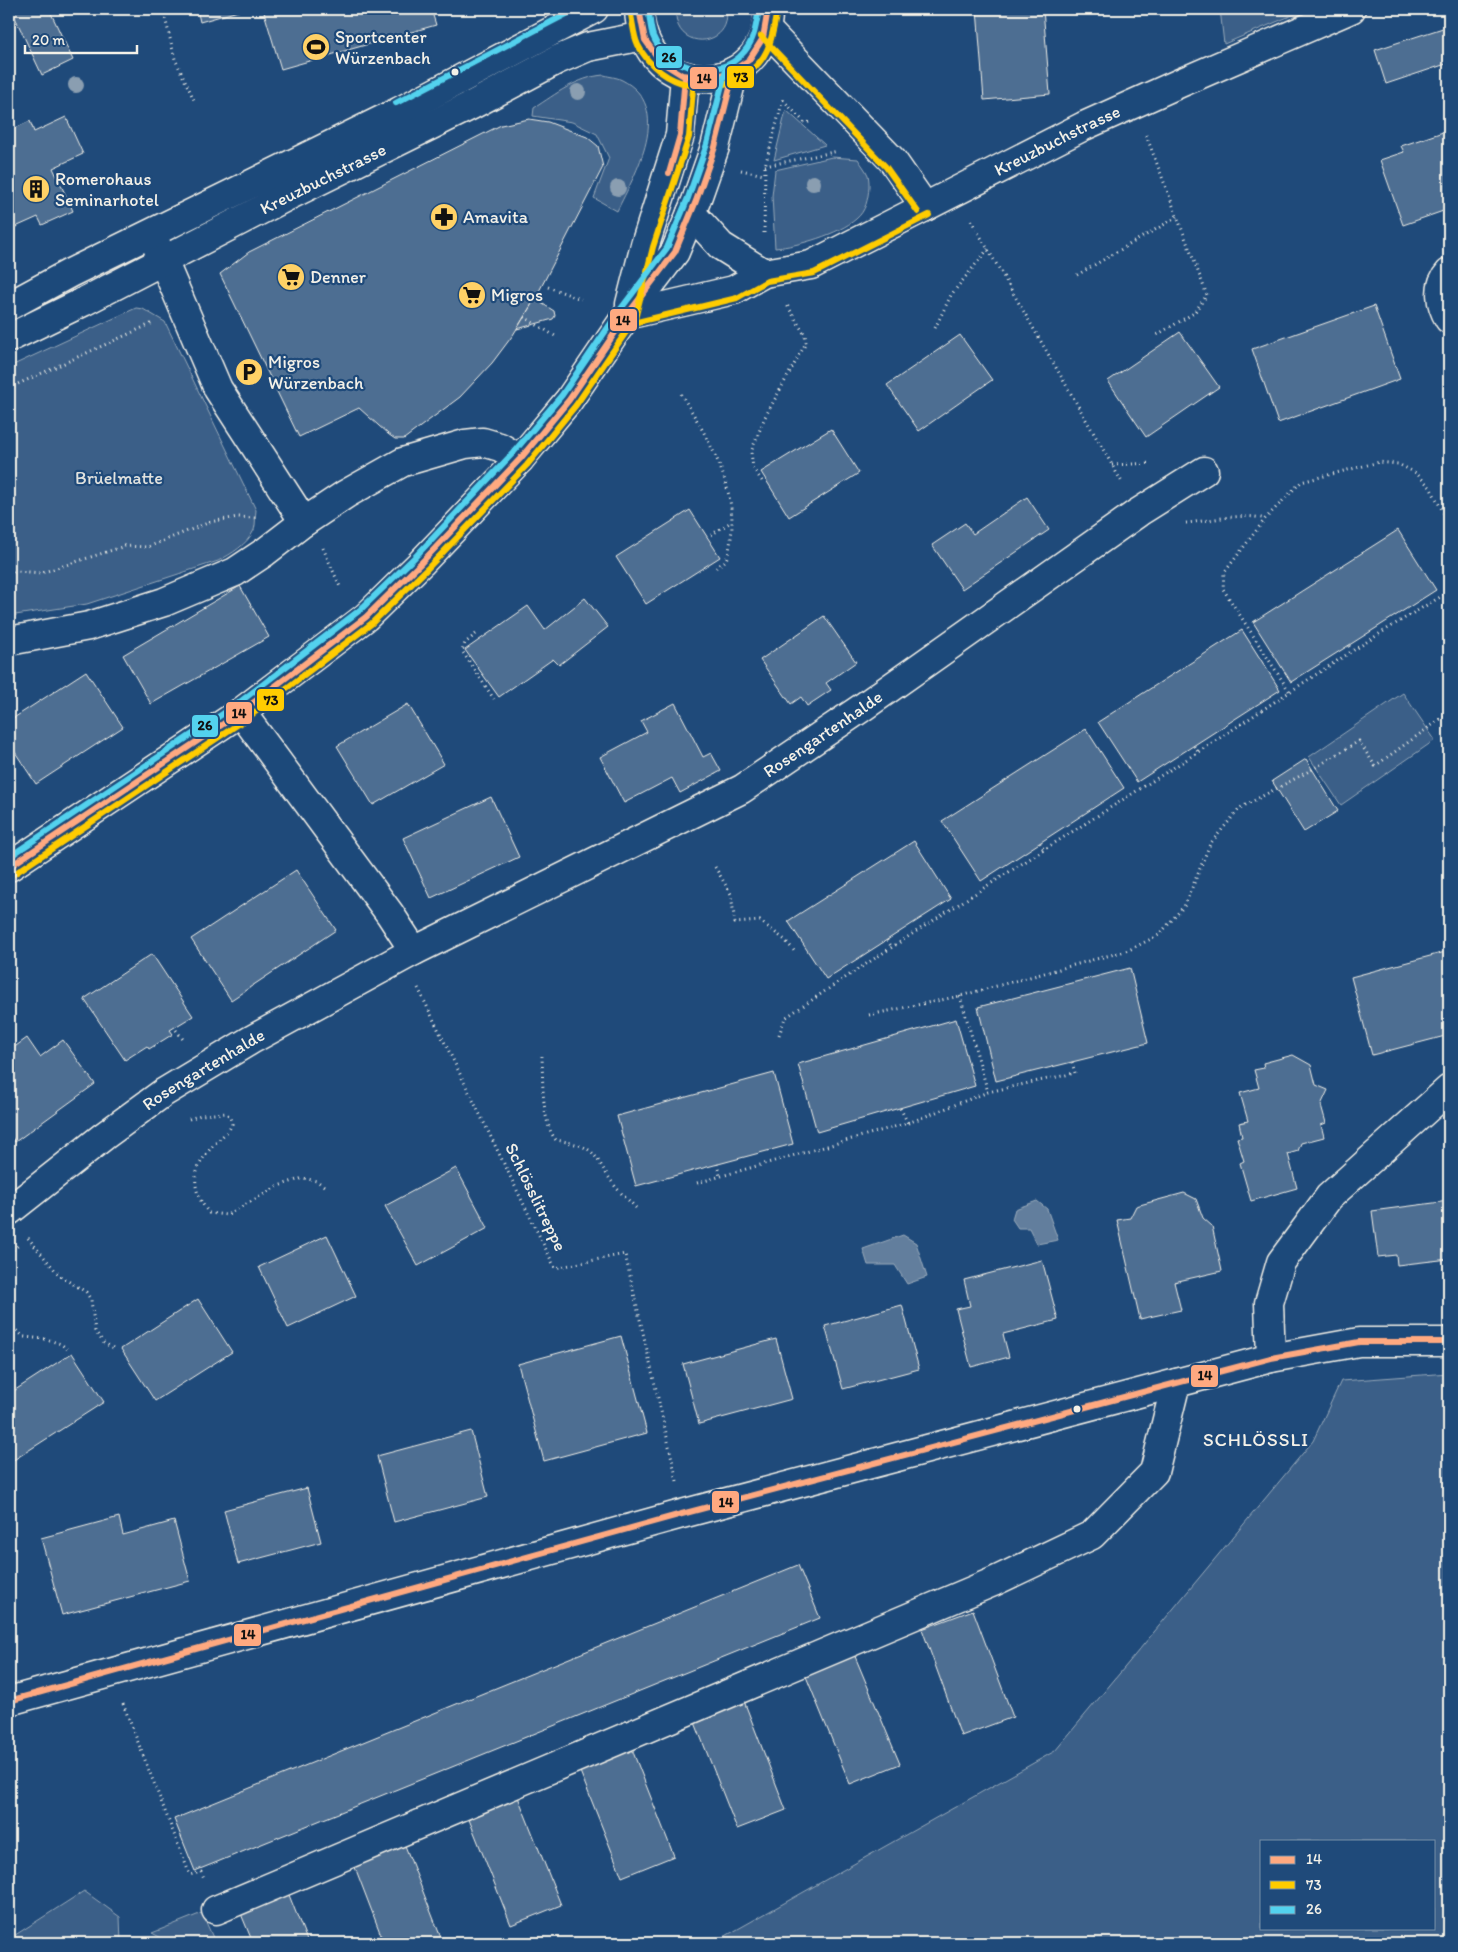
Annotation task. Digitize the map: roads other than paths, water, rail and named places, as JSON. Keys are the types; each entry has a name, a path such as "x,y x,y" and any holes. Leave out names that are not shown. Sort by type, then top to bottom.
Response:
{"street":[{"name":"Kreuzbuchstrasse","path":"9,306 64,276 148,225 400,111 594,9"},
{"path":"639,9 643,36 648,47 664,65 685,76 695,78 715,78 734,71 749,60 754,54 767,19 893,162 926,207"},
{"name":"Kreuzbuchstrasse","path":"627,315 734,290 764,274 811,265 1084,126 1351,9"},
{"name":"Kreuzbuchstrasse","path":"9,338 557,60 588,47 643,36"},
{"path":"9,867 240,712 366,616 421,563 520,459 569,400 627,315 675,252 715,147 734,71"},
{"path":"627,315 645,245 680,136 685,76"},
{"path":"691,213 721,246 764,274"},
{"path":"148,225 218,389 304,522"},
{"path":"1449,273 1442,280 1441,296 1444,310 1449,319"},
{"path":"9,641 89,626 164,602 236,572 346,494 403,462 465,444 483,442 500,447 520,459"},
{"name":"Rosengartenhalde","path":"9,1211 104,1136 163,1093 251,1040 414,951 742,789 863,707 1139,512 1204,471"},
{"path":"240,712 390,914 414,951"},
{"path":"1270,1358 1269,1303 1281,1262 1329,1197 1449,1089"},
{"path":"9,1701 678,1515 1270,1358 1359,1342 1449,1342"},
{"path":"216,1910 993,1582 1092,1535 1154,1472 1176,1382"}],"place":[{"name":"Sportcenter Würzenbach","path":"316,47"},
{"name":"Romerohaus Seminarhotel","path":"36,189"},
{"name":"Amavita","path":"444,217"},
{"name":"Denner","path":"291,277"},
{"name":"Migros","path":"472,295"},
{"name":"Migros Würzenbach","path":"249,372"}],"district":[{"name":"SCHLÖSSLI","path":"1256,1439"}],"park label":[{"name":"Brüelmatte","path":"119,478"}]}
